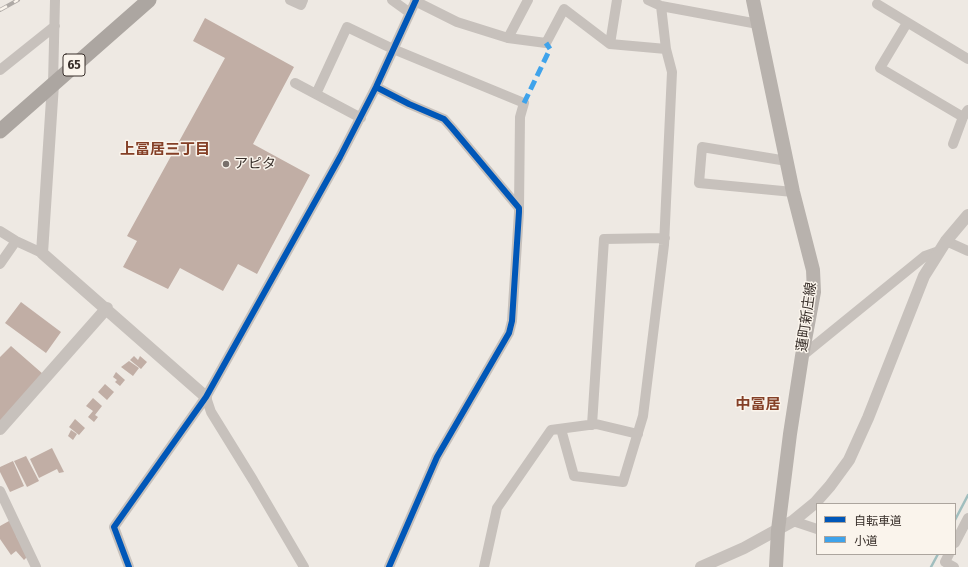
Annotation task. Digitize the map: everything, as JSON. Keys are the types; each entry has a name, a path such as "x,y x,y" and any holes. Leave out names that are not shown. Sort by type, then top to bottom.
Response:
{"main road":[{"name":"65","path":"0,131 149,0"},
{"name":"蓮町新庄線","path":"753,0 793,192 813,270 814,292 802,356 778,530 776,567"}],"street":[{"path":"42,253 53,84 56,0"},
{"path":"290,0 301,5 303,0"},
{"path":"392,0 410,13"},
{"path":"508,38 528,0"},
{"path":"610,44 617,0"},
{"path":"648,0 661,6 758,24"},
{"path":"129,567 114,527 206,397 340,158 361,118 416,1 457,22 508,38 546,43 564,10 610,44 666,50"},
{"path":"877,4 906,23 968,59"},
{"path":"561,429 574,476 623,482 643,416 665,238 672,72 666,50 661,6"},
{"path":"906,23 880,68 966,113 953,144"},
{"path":"0,70 55,26"},
{"path":"316,94 347,27 394,49 524,103 520,117 519,208 510,333 436,458 389,567"},
{"path":"295,83 361,118"},
{"path":"376,87 409,104 444,119 519,208"},
{"path":"787,161 702,147 699,183 793,192"},
{"path":"701,567 744,548 778,530 815,503 830,486 849,460 868,418 924,276 946,241 968,215"},
{"path":"0,231 16,241 42,253 107,308 206,397 211,412 304,567"},
{"path":"592,425 604,239 665,238"},
{"path":"0,264 16,241"},
{"path":"946,241 968,251"},
{"path":"802,356 924,256 939,251"},
{"path":"0,428 107,308"},
{"path":"484,567 497,508 551,430 596,424 638,434"},
{"path":"0,491 36,567"},
{"path":"956,541 968,518"},
{"path":"793,520 816,529"},
{"path":"948,555 945,562 954,567"}],"building":[{"path":"205,18 294,67 253,144 310,175 257,274 238,264 223,291 180,268 168,289 123,267 137,241 127,236 225,58 193,41"},
{"path":"21,302 61,332 46,353 5,323"},
{"path":"11,346 43,374 0,422 0,357"},
{"path":"134,356 138,360 140,356 147,362 141,369 130,360"},
{"path":"129,361 139,368 133,376 121,367"},
{"path":"116,372 125,380 120,386 115,382 117,380 113,377"},
{"path":"105,384 114,392 107,400 98,392"},
{"path":"93,398 102,406 95,415 98,417 94,422 88,417 93,411 86,406"},
{"path":"75,419 85,428 79,435 69,427"},
{"path":"71,430 77,434 73,440 68,436"},
{"path":"52,448 64,472 59,473 57,469 39,478 30,459"},
{"path":"26,456 39,481 27,487 14,461"},
{"path":"13,461 24,486 10,492 0,472 0,467"},
{"path":"9,521 18,534 16,536 28,556 24,560 16,551 11,555 0,539 0,526"}],"waterway":[{"path":"956,518 968,495"},
{"path":"931,567 937,555"}],"railway":[{"path":"0,10 18,0"}],"marked path":[{"path":"524,103 550,49 546,43"}],"cycle path":[{"path":"129,567 114,527 206,397 340,157 376,87 416,0"},
{"path":"376,87 409,104 444,119 519,208 512,321 509,333 437,457 389,567"}],"place":[{"name":"アピタ","path":"226,164"}],"district":[{"name":"上冨居三丁目","path":"165,150"},
{"name":"中冨居","path":"758,405"}]}
